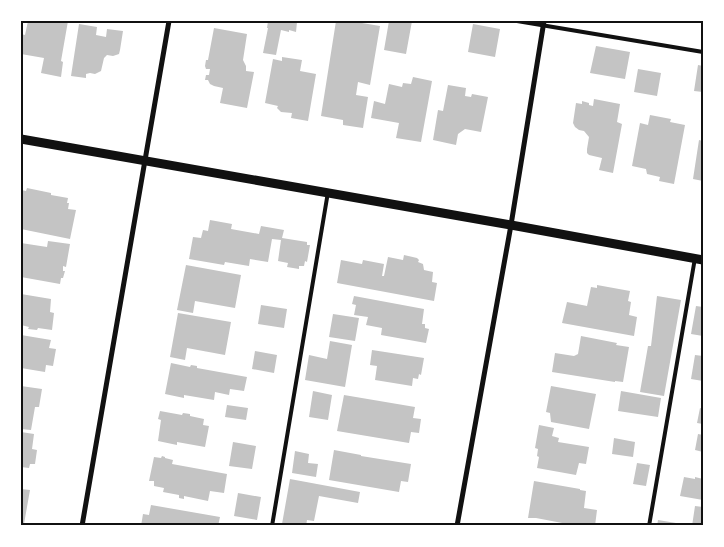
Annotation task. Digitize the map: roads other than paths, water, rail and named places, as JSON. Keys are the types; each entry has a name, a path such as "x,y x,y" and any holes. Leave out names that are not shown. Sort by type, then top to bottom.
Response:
{"street":[{"path":"82,526 169,21"},
{"path":"457,526 511,225 543,24"},
{"path":"21,139 699,259"}],"lane":[{"path":"517,21 703,52"},
{"path":"272,526 328,192"},
{"path":"649,526 699,259"}]}
